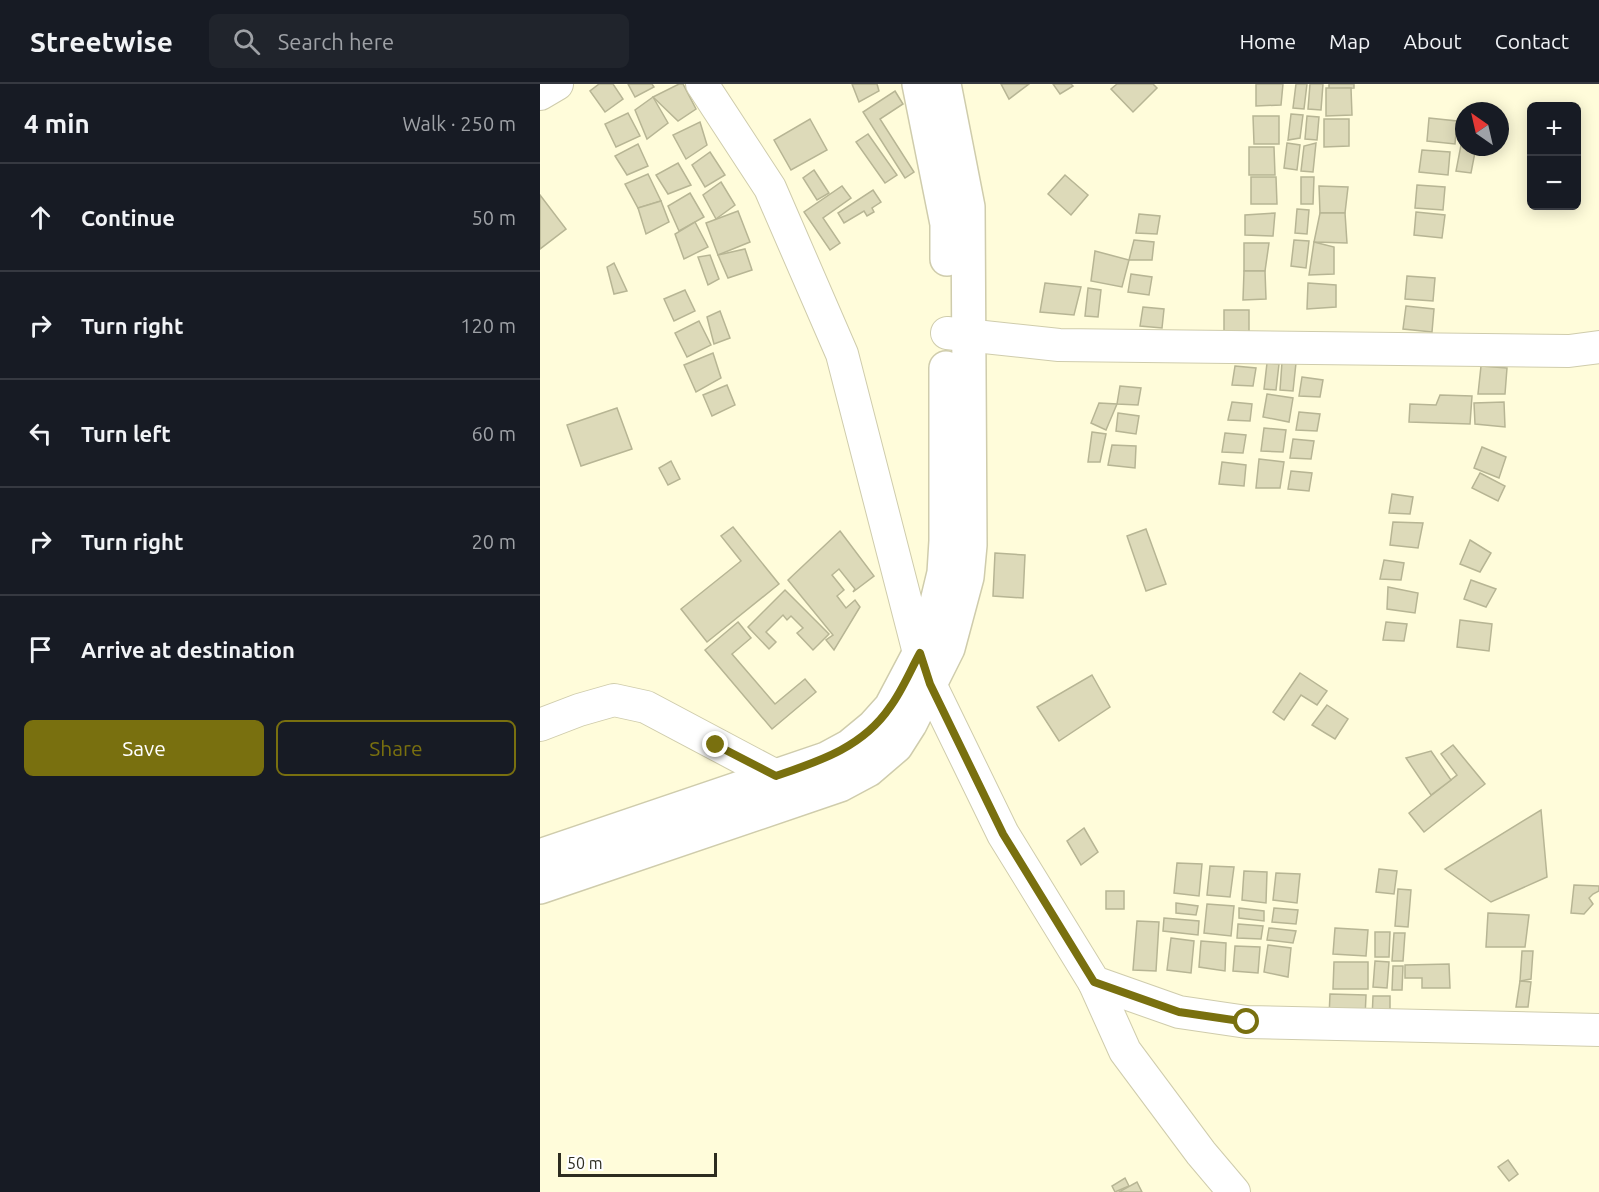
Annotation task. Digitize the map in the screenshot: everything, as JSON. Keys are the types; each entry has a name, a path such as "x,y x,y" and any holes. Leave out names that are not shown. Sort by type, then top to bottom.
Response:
{"main road":[{"path":"540,887 840,785 868,770 896,746 948,648 967,577 970,545 958,333 947,224 919,84"},
{"path":"540,856 826,759 850,746 873,727 891,707 920,653 929,635 944,573 968,207 944,84"}],"street":[{"path":"540,94 557,84"},
{"path":"702,84 770,188 842,354 930,684 1003,834 1094,982 1125,1051 1201,1153 1234,1192"},
{"path":"958,333 1059,345 1557,351 1599,347"},
{"path":"540,724 614,700 646,707 776,776"},
{"path":"1094,982 1179,1012 1247,1022 1599,1030"}],"building":[{"path":"599,84 613,84 623,99 605,112 590,91"},
{"path":"628,84 652,84 654,87 635,97"},
{"path":"683,84 696,109 678,121 653,97"},
{"path":"852,84 877,84 879,91 859,102"},
{"path":"1001,84 1029,84 1009,99"},
{"path":"1053,84 1071,84 1073,86 1060,94"},
{"path":"1117,84 1153,84 1157,88 1133,112 1111,89"},
{"path":"1256,84 1283,84 1281,105 1256,106"},
{"path":"1296,84 1307,84 1304,109 1293,108"},
{"path":"1310,84 1323,84 1321,110 1308,109"},
{"path":"1329,84 1354,84 1354,88 1329,89"},
{"path":"1326,88 1351,88 1352,115 1326,116"},
{"path":"895,91 903,104 880,119 914,172 905,178 863,112"},
{"path":"653,97 668,123 647,139 635,110"},
{"path":"628,113 640,136 616,147 605,124"},
{"path":"1291,114 1303,115 1300,138 1288,140"},
{"path":"1253,116 1279,116 1279,144 1254,144"},
{"path":"1307,116 1319,117 1317,140 1305,139"},
{"path":"1429,118 1455,121 1455,144 1427,141"},
{"path":"810,119 827,150 791,170 774,140"},
{"path":"1324,119 1349,119 1349,146 1324,147"},
{"path":"700,122 707,145 686,159 673,135"},
{"path":"868,134 897,175 885,183 856,142"},
{"path":"1287,143 1300,145 1297,170 1284,168"},
{"path":"1316,143 1313,172 1301,171 1304,146"},
{"path":"638,144 648,166 627,175 615,156"},
{"path":"1249,147 1274,147 1275,175 1249,175"},
{"path":"1422,150 1450,152 1448,175 1419,172"},
{"path":"710,152 725,175 705,187 692,165"},
{"path":"1459,156 1474,156 1471,173 1456,171"},
{"path":"678,163 691,185 668,194 656,175"},
{"path":"814,170 829,193 817,200 803,178"},
{"path":"648,174 661,201 638,208 625,184"},
{"path":"1065,175 1088,195 1071,215 1048,194"},
{"path":"1251,177 1276,177 1277,204 1251,204"},
{"path":"1301,177 1314,177 1313,204 1301,204"},
{"path":"721,182 735,205 716,219 703,195"},
{"path":"1417,185 1445,187 1443,210 1415,208"},
{"path":"842,186 851,198 823,218 840,243 830,250 804,212"},
{"path":"1319,186 1348,187 1345,213 1320,213"},
{"path":"873,190 881,202 872,208 874,212 867,216 864,211 844,223 838,213"},
{"path":"690,193 704,217 679,231 668,206"},
{"path":"540,195 566,229 540,249"},
{"path":"661,201 669,222 646,234 638,208"},
{"path":"1297,209 1309,210 1307,234 1295,233"},
{"path":"738,211 750,242 718,255 706,223"},
{"path":"1416,212 1445,215 1442,238 1414,235"},
{"path":"1275,213 1273,236 1245,235 1245,215"},
{"path":"1320,213 1345,213 1347,243 1314,242"},
{"path":"1139,214 1160,216 1157,234 1136,233"},
{"path":"695,222 708,247 684,259 675,234"},
{"path":"1134,240 1154,242 1152,260 1129,260"},
{"path":"1294,240 1309,241 1306,268 1291,266"},
{"path":"1314,242 1334,247 1334,274 1309,275"},
{"path":"1244,243 1269,243 1265,271 1244,271"},
{"path":"745,249 752,270 728,278 718,255"},
{"path":"1095,251 1129,260 1122,287 1091,281"},
{"path":"710,255 719,279 708,285 698,257"},
{"path":"614,263 627,291 614,294 607,267"},
{"path":"1244,271 1265,271 1266,299 1243,300"},
{"path":"1131,274 1152,277 1149,295 1128,292"},
{"path":"1407,276 1435,278 1433,301 1405,299"},
{"path":"1045,283 1081,287 1074,315 1040,312"},
{"path":"1308,283 1336,285 1336,307 1307,309"},
{"path":"1088,288 1101,290 1098,317 1085,316"},
{"path":"685,290 695,311 674,321 664,299"},
{"path":"1406,306 1434,309 1432,332 1403,329"},
{"path":"1143,307 1164,309 1162,328 1140,326"},
{"path":"1224,310 1249,310 1249,337 1224,338"},
{"path":"720,311 730,338 714,344 707,317"},
{"path":"699,321 711,345 687,357 675,333"},
{"path":"713,353 721,378 696,392 684,365"},
{"path":"1282,362 1296,363 1293,391 1280,390"},
{"path":"1267,363 1279,364 1276,390 1264,389"},
{"path":"1235,366 1256,368 1253,386 1232,385"},
{"path":"1481,366 1507,368 1505,394 1478,394"},
{"path":"1302,377 1323,380 1320,397 1299,396"},
{"path":"727,385 735,405 712,416 703,395"},
{"path":"1120,386 1141,388 1138,405 1117,404"},
{"path":"1267,394 1293,398 1289,422 1263,417"},
{"path":"1440,395 1472,396 1470,424 1409,422 1410,404 1436,405"},
{"path":"1232,402 1252,404 1250,421 1228,420"},
{"path":"1504,402 1505,427 1475,424 1474,403"},
{"path":"1099,403 1117,404 1106,430 1091,423"},
{"path":"617,408 632,449 581,466 567,425"},
{"path":"1299,412 1320,414 1317,431 1296,430"},
{"path":"1118,413 1139,416 1136,434 1116,431"},
{"path":"1264,428 1286,430 1283,452 1261,451"},
{"path":"1092,432 1106,434 1100,462 1088,462"},
{"path":"1225,433 1246,435 1243,453 1222,452"},
{"path":"1293,439 1314,441 1311,459 1290,458"},
{"path":"1112,445 1136,446 1135,468 1108,465"},
{"path":"1482,447 1506,457 1499,478 1474,468"},
{"path":"1259,459 1284,462 1280,488 1256,488"},
{"path":"671,461 680,479 668,485 659,468"},
{"path":"1222,462 1246,465 1244,486 1219,484"},
{"path":"1291,471 1312,473 1309,491 1288,489"},
{"path":"1480,473 1505,486 1498,501 1472,488"},
{"path":"1392,494 1413,497 1410,514 1389,513"},
{"path":"1393,522 1423,523 1418,548 1390,545"},
{"path":"733,527 779,584 707,642 681,609 741,561 721,536"},
{"path":"1146,529 1166,584 1146,591 1127,536"},
{"path":"840,531 874,576 853,592 855,589 839,569 832,575 844,590 837,596 846,608 855,600 860,607 834,650 826,640 833,635 788,580"},
{"path":"1470,540 1491,553 1480,572 1460,564"},
{"path":"995,553 1025,555 1023,598 993,596"},
{"path":"1384,560 1404,563 1401,580 1380,579"},
{"path":"1471,580 1496,589 1486,607 1464,599"},
{"path":"1388,587 1418,593 1415,613 1387,609"},
{"path":"785,590 829,634 813,650 797,633 803,628 791,616 787,620 783,615 766,632 776,642 769,649 748,627"},
{"path":"1460,620 1492,624 1489,651 1457,647"},
{"path":"738,622 751,638 732,654 775,704 805,679 816,692 772,729 705,650"},
{"path":"1386,622 1407,624 1404,641 1383,640"},
{"path":"1300,673 1327,691 1317,705 1301,695 1284,720 1273,712"},
{"path":"1092,675 1110,707 1059,741 1037,707"},
{"path":"1327,705 1348,719 1335,739 1312,725"},
{"path":"1453,745 1485,784 1424,832 1409,813 1457,775 1441,754"},
{"path":"1431,751 1451,780 1431,795 1406,758"},
{"path":"1541,810 1547,877 1491,902 1445,869"},
{"path":"1084,828 1098,852 1081,865 1067,841"},
{"path":"1177,863 1202,864 1199,896 1174,893"},
{"path":"1210,866 1234,867 1230,897 1207,895"},
{"path":"1379,869 1397,871 1394,894 1376,892"},
{"path":"1244,871 1267,872 1266,903 1242,900"},
{"path":"1276,873 1300,874 1297,903 1273,900"},
{"path":"1574,885 1599,886 1599,891 1589,898 1593,904 1584,914 1571,913"},
{"path":"1398,889 1411,890 1408,927 1395,926"},
{"path":"1106,891 1124,891 1124,909 1106,909"},
{"path":"1176,903 1198,906 1196,915 1176,913"},
{"path":"1207,904 1234,906 1231,936 1204,933"},
{"path":"1239,908 1264,911 1264,921 1239,918"},
{"path":"1274,908 1298,910 1296,924 1272,922"},
{"path":"1488,913 1529,915 1525,947 1486,947"},
{"path":"1164,918 1199,921 1198,935 1163,931"},
{"path":"1137,921 1159,922 1156,971 1133,970"},
{"path":"1238,924 1263,926 1261,939 1237,938"},
{"path":"1269,928 1296,931 1293,943 1267,940"},
{"path":"1335,928 1368,930 1366,956 1333,954"},
{"path":"1375,932 1390,932 1389,957 1375,957"},
{"path":"1394,933 1405,933 1403,961 1392,961"},
{"path":"1171,938 1194,941 1191,973 1167,970"},
{"path":"1201,941 1226,943 1225,971 1199,967"},
{"path":"1268,945 1291,948 1288,977 1264,972"},
{"path":"1235,946 1260,947 1258,973 1233,971"},
{"path":"1522,951 1533,951 1531,979 1520,981"},
{"path":"1375,961 1389,962 1387,988 1373,987"},
{"path":"1334,962 1368,962 1368,989 1333,989"},
{"path":"1449,964 1450,988 1422,988 1422,978 1405,978 1405,965"},
{"path":"1393,966 1403,966 1402,990 1392,990"},
{"path":"1520,981 1531,982 1528,1007 1516,1007"},
{"path":"1330,994 1366,995 1365,1018 1329,1017"},
{"path":"1373,996 1390,996 1390,1020 1372,1019"},
{"path":"1508,1160 1518,1174 1509,1181 1498,1167"},
{"path":"1125,1178 1129,1186 1115,1192 1112,1186"},
{"path":"1137,1182 1142,1192 1119,1192"}],"route":[{"path":"716,745 776,776 826,759 850,746 873,727 891,707 920,653 930,684 1003,834 1094,982 1179,1012 1247,1022"}]}
